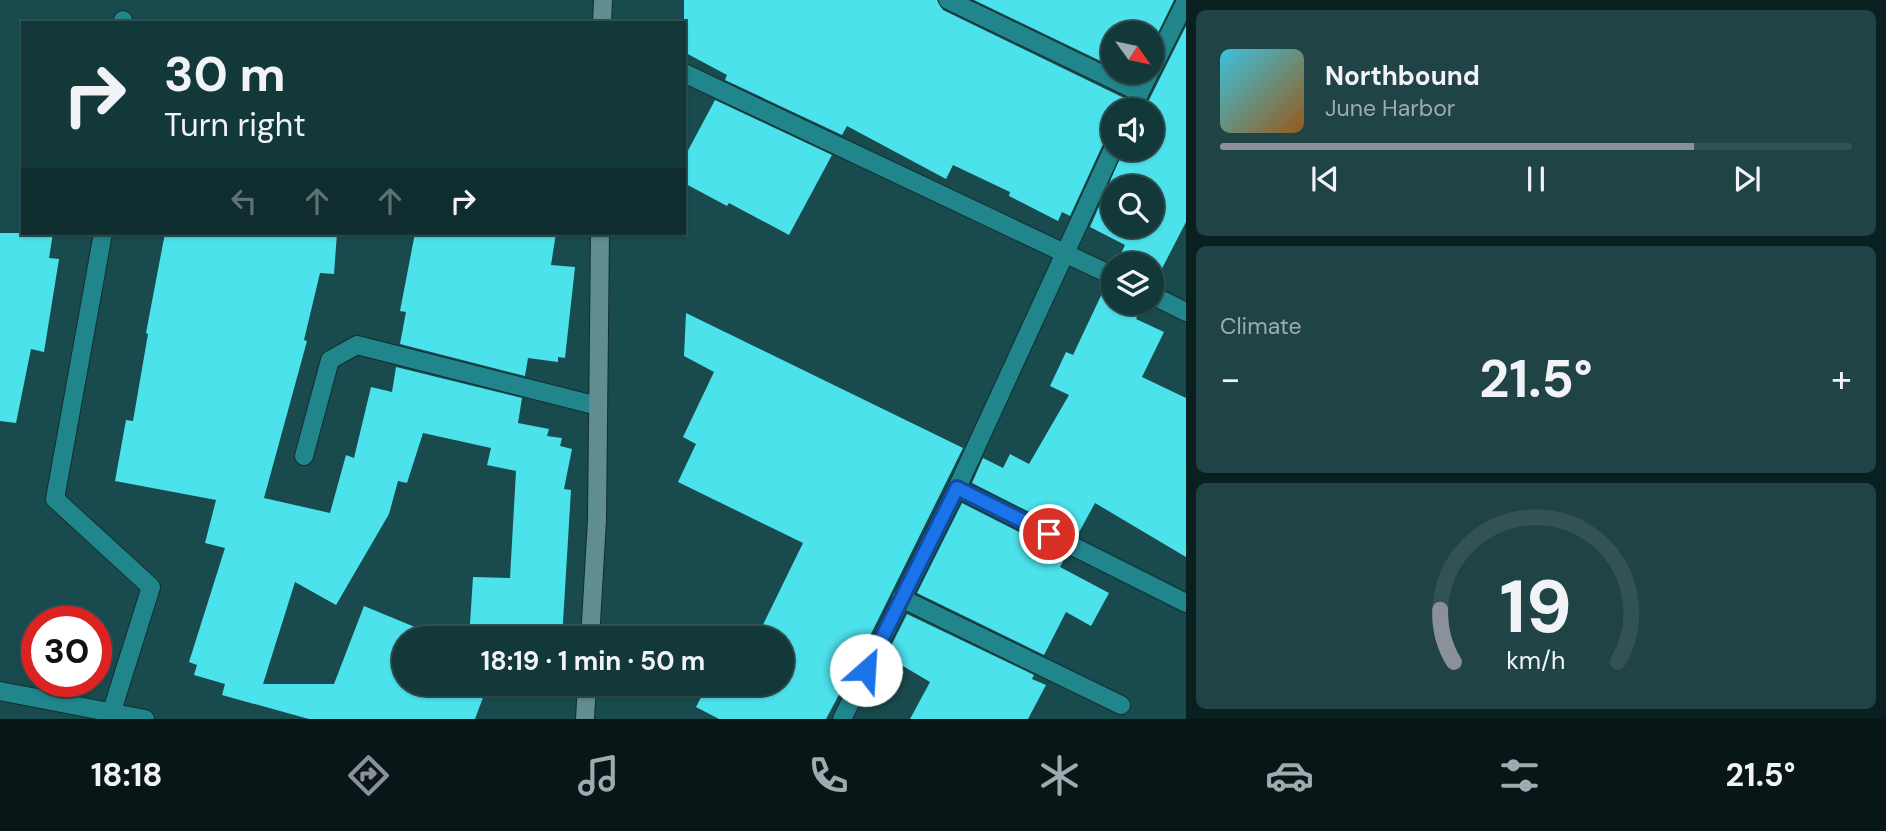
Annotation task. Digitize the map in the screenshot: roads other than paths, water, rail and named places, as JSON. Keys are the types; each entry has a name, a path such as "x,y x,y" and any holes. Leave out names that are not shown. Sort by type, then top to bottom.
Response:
{"street":[{"path":"603,0 603,21"},
{"path":"947,0 1139,92"},
{"path":"1164,52 1180,29 1186,1"},
{"path":"686,74 1101,270"},
{"path":"1136,98 1143,84"},
{"path":"842,719 957,488 1109,161"},
{"path":"103,235 55,499 151,587 111,714"},
{"path":"591,626 597,520 600,235"},
{"path":"1164,301 1186,312"},
{"path":"304,456 330,360 357,345 597,406"},
{"path":"957,488 1186,603"},
{"path":"901,598 1121,705"},
{"path":"0,691 145,719"},
{"path":"585,719 586,696"}]}
